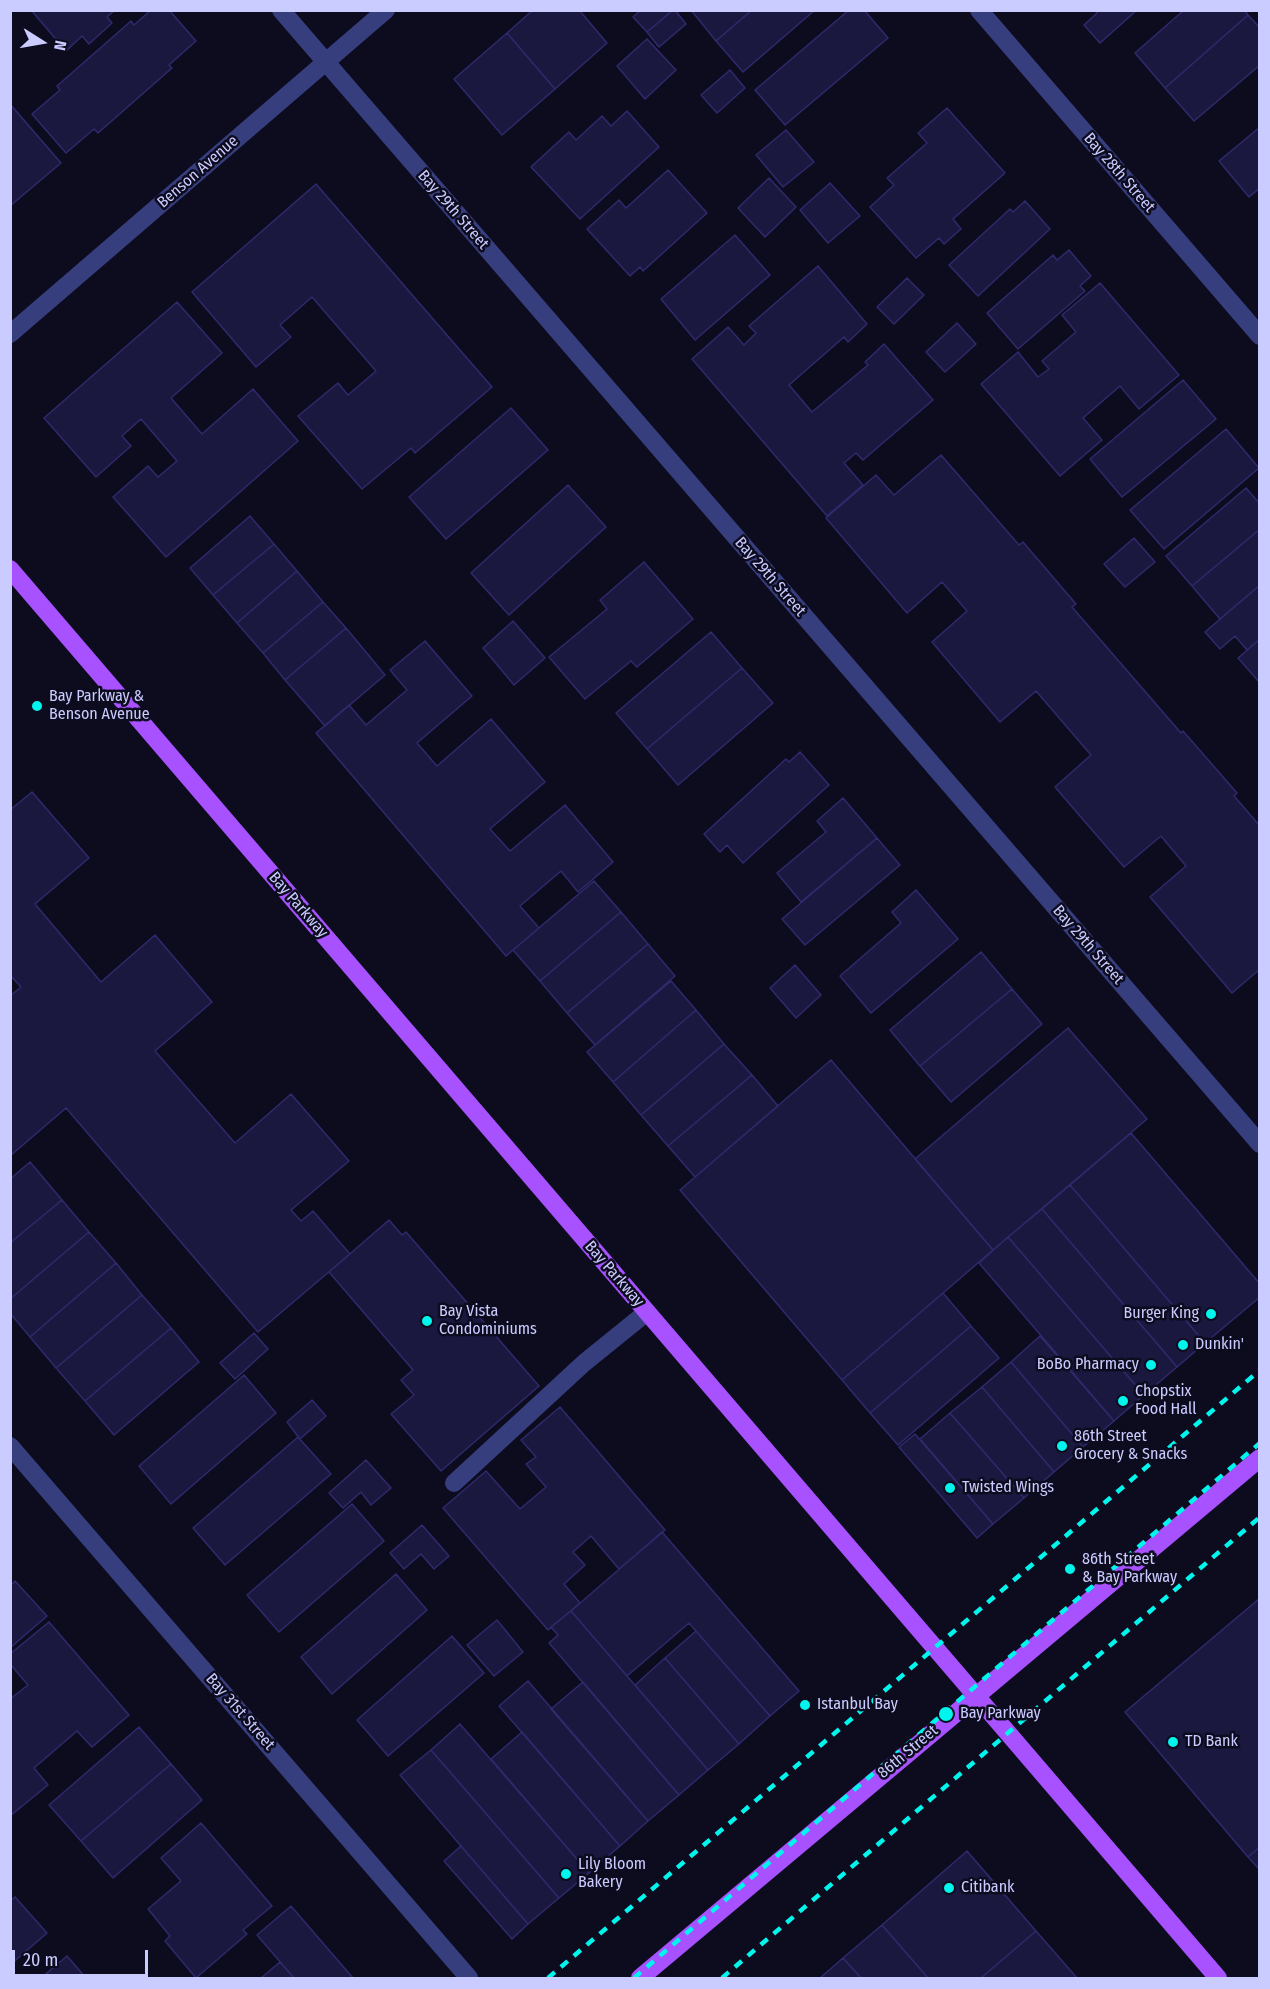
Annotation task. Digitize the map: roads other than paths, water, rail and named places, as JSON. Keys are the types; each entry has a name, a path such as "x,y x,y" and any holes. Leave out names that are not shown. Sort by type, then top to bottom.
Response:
{"main road":[{"name":"Bay Parkway","path":"10,569 1218,1978"},
{"name":"86th Street","path":"640,1978 1260,1458"}],"street":[{"name":"Bay 29th Street","path":"281,10 1260,1144"},
{"name":"Benson Avenue","path":"10,334 386,10"},
{"name":"Bay 28th Street","path":"979,10 1260,336"},
{"path":"454,1483 584,1363 647,1312"},
{"name":"Bay 31st Street","path":"10,1446 469,1978"}],"railway":[{"path":"548,1978 1260,1370"},
{"path":"634,1978 1260,1443"},
{"path":"722,1978 1260,1517"}],"place":[{"name":"Bay Parkway & Benson Avenue","path":"37,706"},
{"name":"Burger King","path":"1211,1314"},
{"name":"Bay Vista Condominiums","path":"427,1321"},
{"name":"Dunkin'","path":"1183,1345"},
{"name":"BoBo Pharmacy","path":"1151,1365"},
{"name":"Chopstix Food Hall","path":"1123,1401"},
{"name":"86th Street Grocery & Snacks","path":"1062,1446"},
{"name":"Twisted Wings","path":"950,1488"},
{"name":"86th Street & Bay Parkway","path":"1070,1569"},
{"name":"Istanbul Bay","path":"805,1705"},
{"name":"Bay Parkway","path":"946,1714"},
{"name":"TD Bank","path":"1173,1742"},
{"name":"Lily Bloom Bakery","path":"566,1874"},
{"name":"Citibank","path":"949,1888"}]}
